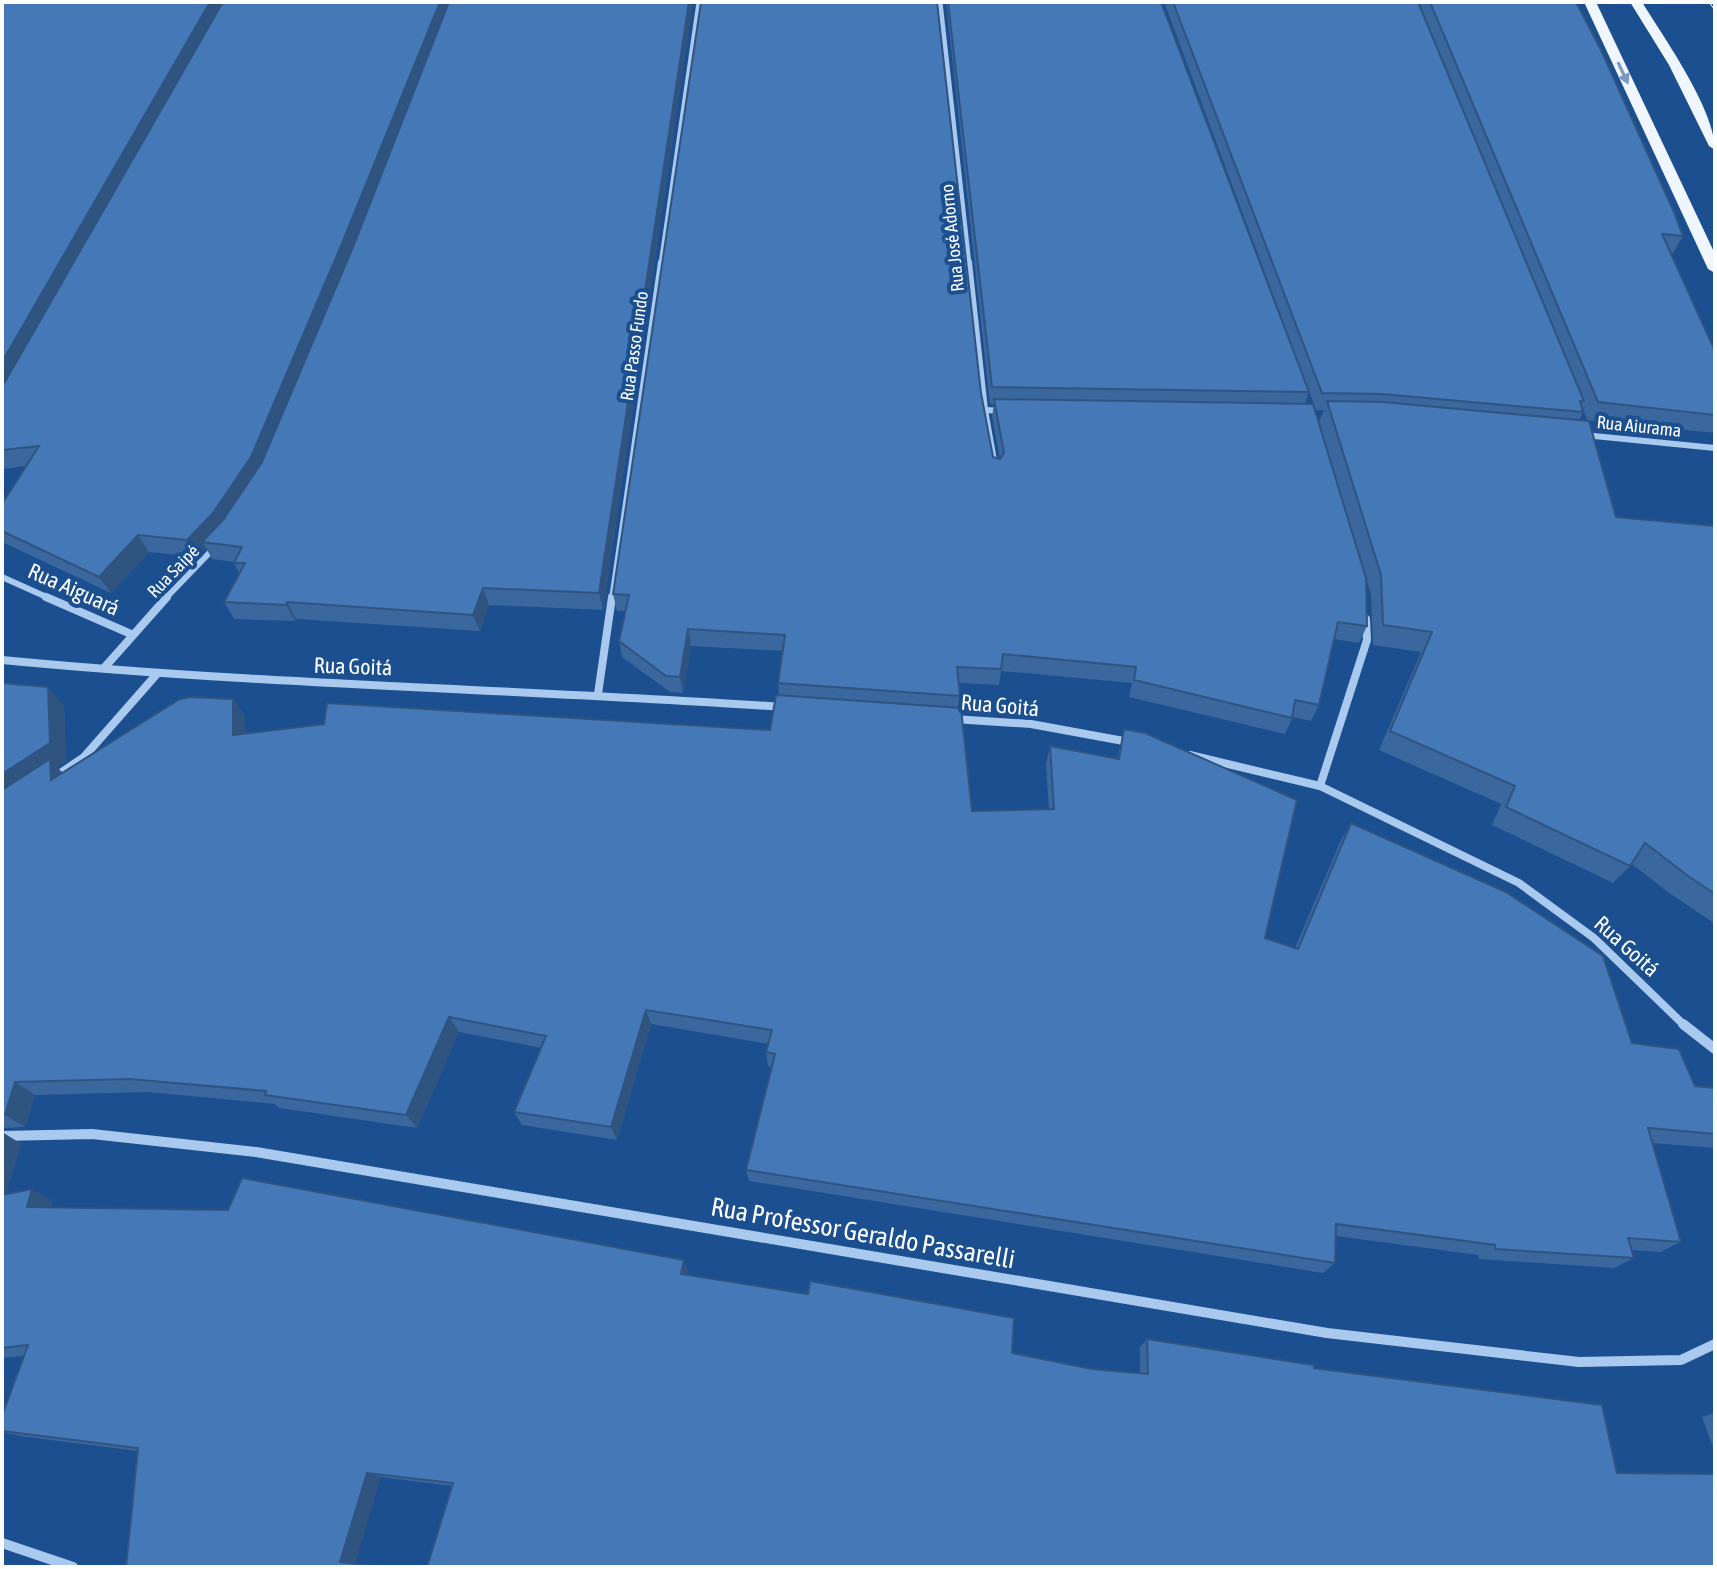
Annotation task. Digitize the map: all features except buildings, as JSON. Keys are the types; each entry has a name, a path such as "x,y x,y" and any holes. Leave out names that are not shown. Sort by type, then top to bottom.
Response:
{"main road":[{"path":"1590,2 1715,269"},
{"path":"1636,2 1675,65 1715,146"}],"street":[{"name":"Rua Passo Fundo","path":"598,694 699,2"},
{"name":"Rua José Adorno","path":"940,2 985,410 996,471"},
{"path":"985,410 1016,411"},
{"path":"1581,421 1587,435"},
{"name":"Rua Aiurama","path":"1572,434 1715,448"},
{"name":"Rua Saipé","path":"104,668 131,634 217,545"},
{"name":"Rua Aiguará","path":"2,577 131,634"},
{"path":"1320,786 1367,640 1366,615"},
{"name":"Rua Goitá","path":"2,660 156,675 598,694 799,708"},
{"path":"50,781 84,757 156,675"},
{"name":"Rua Goitá","path":"938,718 1031,724 1141,744"},
{"name":"Rua Goitá","path":"1186,754 1320,786 1519,883 1594,938 1689,1029 1715,1049"},
{"name":"Rua Professor Geraldo Passarelli","path":"2,1136 92,1134 256,1152 1327,1333 1579,1362 1681,1360 1715,1344"},
{"path":"2,1543 73,1567"}],"railway":[{"path":"1712,2 1715,6"}]}
